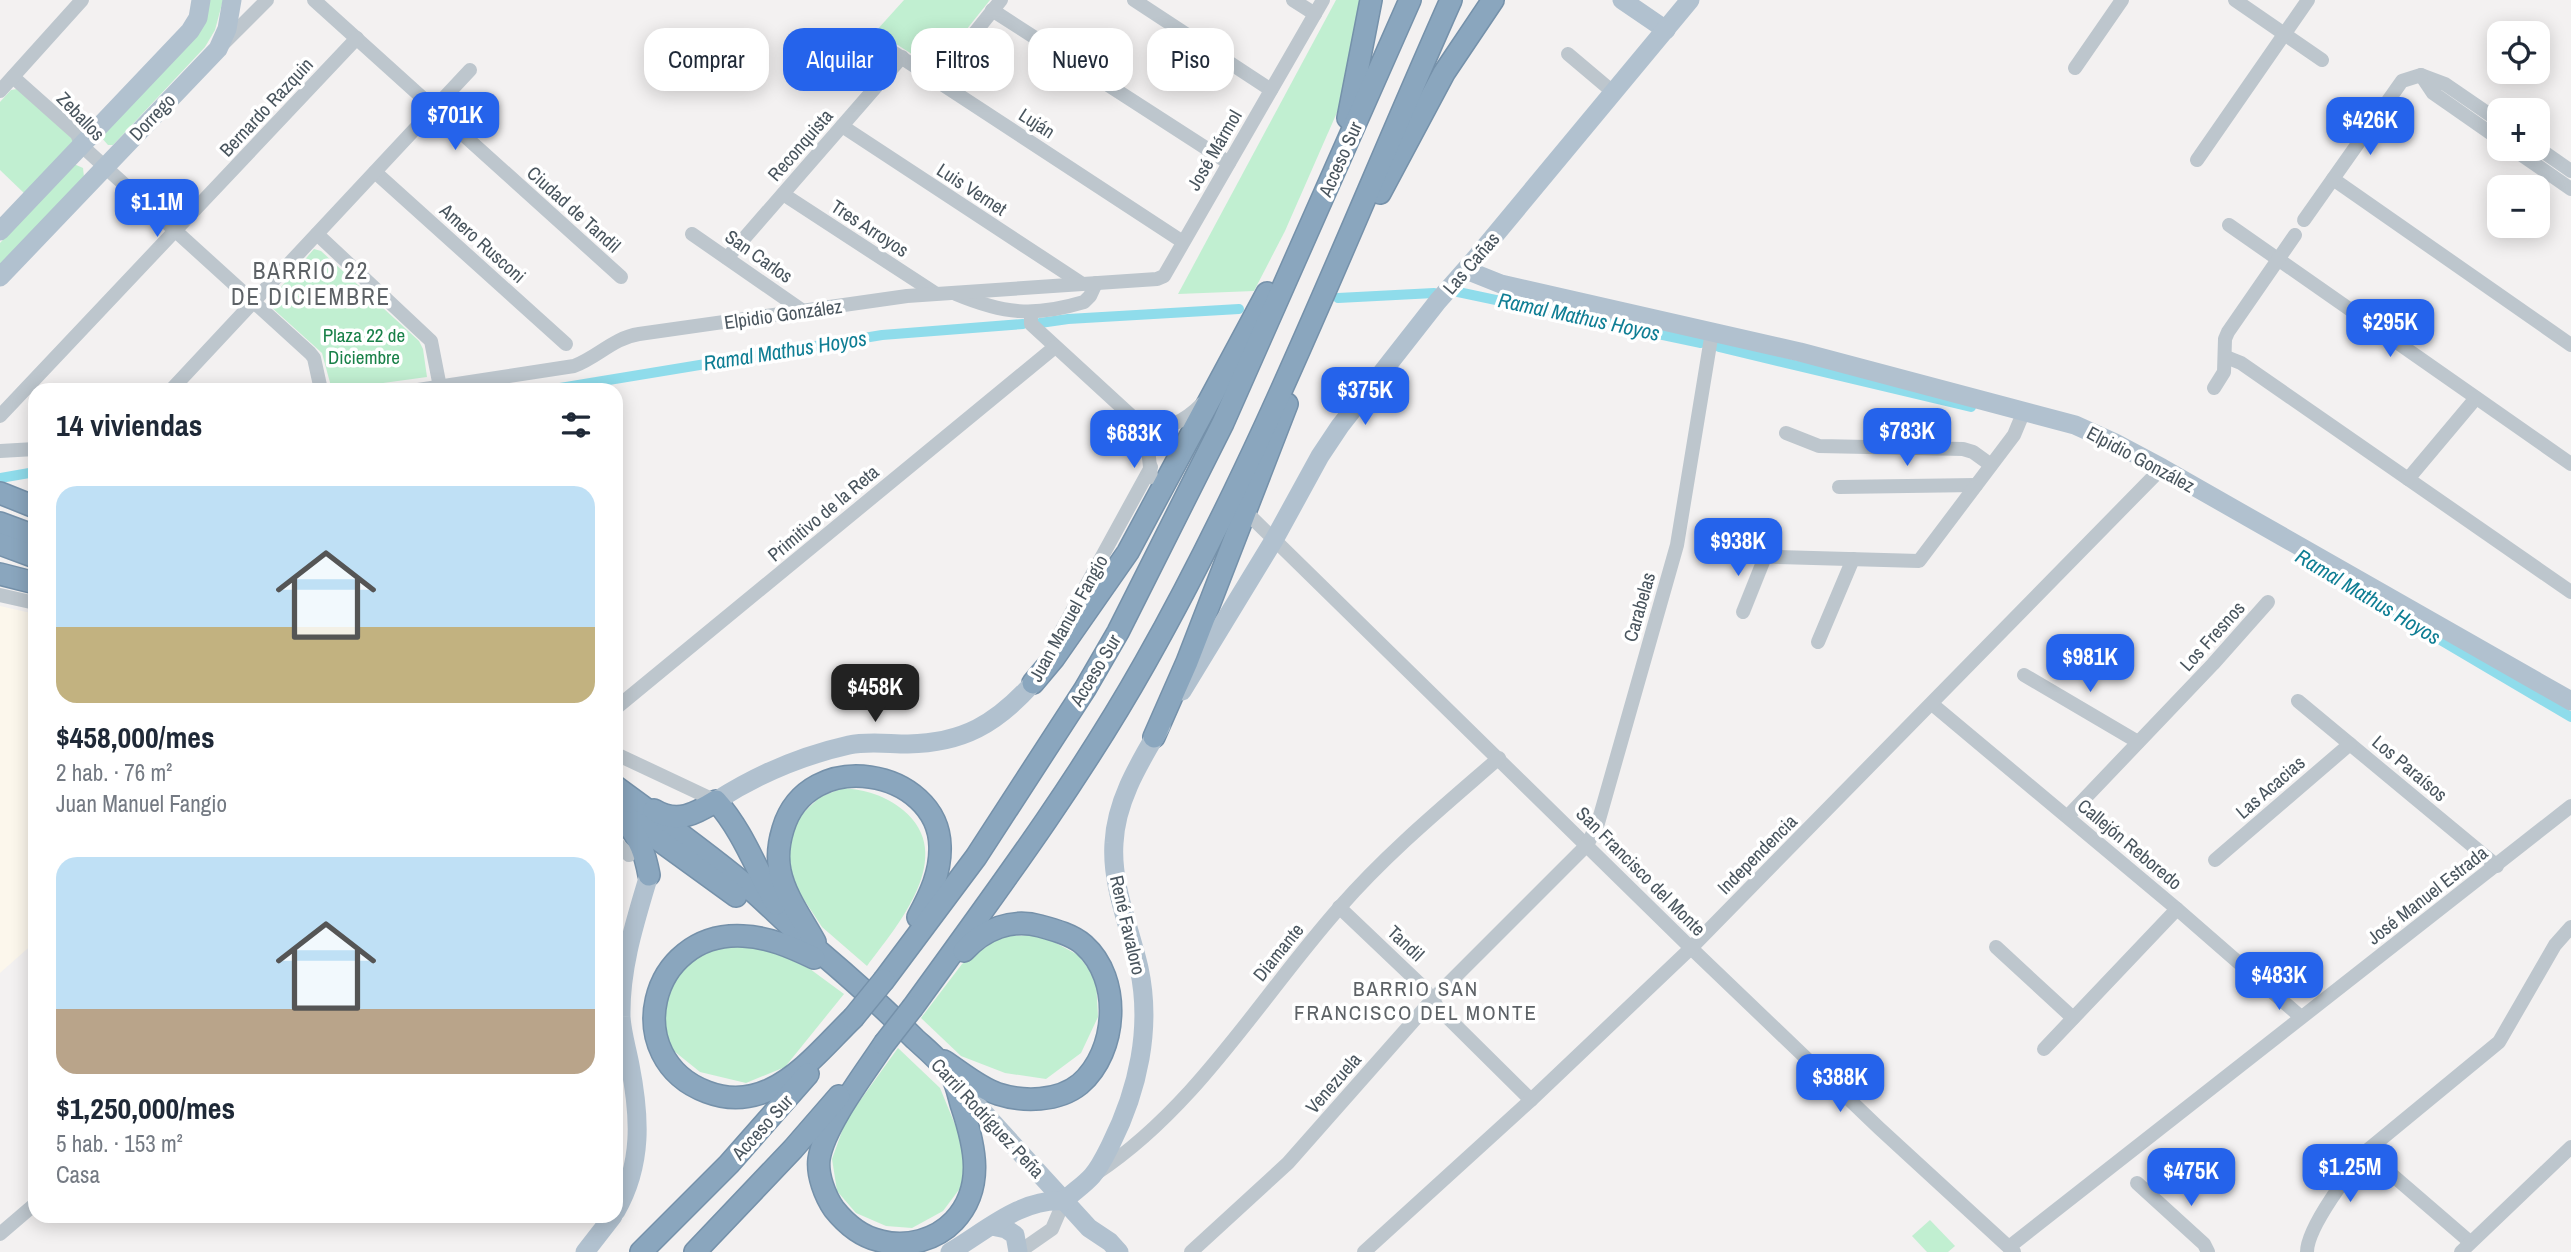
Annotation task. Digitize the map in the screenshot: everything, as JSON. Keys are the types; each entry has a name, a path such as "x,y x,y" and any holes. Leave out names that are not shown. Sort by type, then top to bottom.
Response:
{"highway":[{"path":"1332,180 1351,105 1371,0"},
{"name":"Acceso Sur","path":"642,1252 759,1131 884,980 976,857 1084,689 1118,632 1204,463 1410,0"},
{"name":"Acceso Sur","path":"695,1252 784,1159 913,1007 1016,864 1117,712 1215,531 1323,296 1451,0"},
{"path":"1154,737 1187,662 1284,414 1323,296 1444,73 1493,0"},
{"path":"1033,683 1128,552 1264,298 1318,207"},
{"path":"0,493 28,504"},
{"path":"0,523 28,533"},
{"path":"0,544 28,554"},
{"path":"0,573 28,581"},
{"path":"821,953 784,885 779,868 779,848 786,820 798,801 815,786 841,776 866,775 891,782 918,799 933,821 940,844 937,874 929,896 884,980"},
{"path":"623,802 679,818 694,815 716,801 738,830 756,868 792,929"},
{"path":"623,804 748,905 792,929 847,975"},
{"path":"623,809 645,854 649,875"},
{"path":"913,1007 968,946 984,933 1009,923 1031,923 1059,931 1083,943 1099,962 1108,987 1110,1022 1096,1066 1079,1084 1064,1093 1044,1098 1018,1098 997,1093 922,1046"},
{"path":"847,975 786,945 764,939 743,936 709,940 690,949 674,962 664,976 657,993 655,1027 663,1055 687,1081 721,1097 747,1098 788,1080 853,1018"},
{"name":"Carril Rodríguez Peña","path":"847,975 952,1078"},
{"path":"884,1044 835,1122 818,1161 830,1203 843,1221 861,1233 880,1241 896,1243 923,1240 948,1226 966,1206 974,1183 976,1164 973,1140 952,1078"}],"main road":[{"name":"Dorrego","path":"0,231 190,31 198,18 201,0"},
{"name":"Dorrego","path":"0,277 218,49 227,29 232,0"},
{"path":"1622,0 1666,30"},
{"name":"Las Cañas","path":"1274,540 1320,456 1438,301 1690,0"},
{"name":"Elpidio González","path":"1466,270 1501,284 1800,352 2075,425 2162,468 2571,701"},
{"name":"René Favaloro","path":"1064,1200 1093,1175 1108,1150 1127,1109 1142,1045 1144,1020 1140,973 1121,903 1113,844 1125,791 1154,737 1274,540"},
{"name":"Juan Manuel Fangio","path":"716,801 781,765 851,744 935,743 975,731 1013,705 1033,683"},
{"path":"623,982 631,936 649,875"},
{"path":"623,1031 637,1102 638,1136 631,1179 623,1196"},
{"name":"Carril Rodríguez Peña","path":"952,1078 1089,1228 1110,1242 1119,1252"},
{"path":"950,1252 1033,1203 1048,1199 1064,1200"},
{"path":"584,1252 607,1223"},
{"path":"984,1252 989,1228"},
{"path":"989,1228 1006,1228 1014,1235 1018,1252"},
{"name":"Carril Rodríguez Peña","path":"1089,1228 1100,1252"}],"street":[{"path":"0,91 82,0"},
{"name":"Dorrego","path":"218,49 267,0"},
{"name":"Ciudad de Tandil","path":"314,0 621,277"},
{"path":"1134,0 1271,90"},
{"path":"1293,0 1315,14"},
{"name":"José Mármol","path":"1157,279 1164,276 1323,0"},
{"path":"2075,68 2122,0"},
{"path":"2235,0 2322,60"},
{"path":"2197,160 2308,0"},
{"path":"979,28 997,5 1229,163"},
{"name":"Bernardo Razquin","path":"31,383 357,38"},
{"name":"Luján","path":"897,54 911,63"},
{"path":"1568,54 1613,92"},
{"name":"Reconquista","path":"727,258 902,57"},
{"path":"178,383 470,70"},
{"path":"2304,220 2402,81 2421,75 2445,84 2487,113"},
{"path":"2421,75 2433,93 2487,131"},
{"name":"Zeballos","path":"13,76 77,134 82,146 310,353 314,358 319,383"},
{"name":"Luján","path":"954,91 1183,242"},
{"name":"Luis Vernet","path":"842,126 1089,283"},
{"path":"2540,161 2562,171 2571,189"},
{"name":"Amero Rusconi","path":"375,172 566,344"},
{"path":"2333,179 2571,345"},
{"name":"Tres Arroyos","path":"783,194 935,293"},
{"path":"2229,225 2571,464"},
{"path":"317,234 431,341 439,383"},
{"name":"San Carlos","path":"692,234 803,311"},
{"path":"2214,388 2224,372 2225,339 2228,332 2295,235"},
{"name":"Elpidio González","path":"466,383 575,366 592,359 610,345 631,335 935,293 1157,279"},
{"path":"952,292 987,307 1031,312 1084,302 1090,296 1089,283"},
{"path":"1031,312 1031,324 1140,424 1151,467 1151,513"},
{"name":"Carabelas","path":"1587,845 1598,823 1677,545 1712,332"},
{"name":"Primitivo de la Reta","path":"623,703 1055,346"},
{"path":"2226,357 2242,363 2571,592"},
{"name":"Bernardo Razquin","path":"0,416 28,387"},
{"path":"1140,424 1162,427 1177,424 1192,414 1216,389"},
{"path":"2408,479 2476,398"},
{"path":"1705,555 1919,561 2014,435 2024,411"},
{"path":"1786,433 1819,446 1963,449 1973,452 1991,465"},
{"path":"0,451 28,449"},
{"name":"Juan Manuel Fangio","path":"1033,683 1151,467"},
{"name":"Independencia","path":"1364,1252 1531,1100 1691,948 2162,468"},
{"path":"1839,486 1976,485"},
{"name":"San Francisco del Monte","path":"1246,512 1691,948 1879,1128 2012,1250"},
{"path":"1743,612 1765,557"},
{"path":"1818,642 1853,559"},
{"path":"0,595 28,601"},
{"name":"Los Fresnos","path":"2067,816 2268,602"},
{"path":"2024,675 2138,742"},
{"name":"Los Paraísos","path":"2298,701 2497,866"},
{"name":"Callejón Reboredo","path":"1932,704 2177,909 2301,1017"},
{"name":"Las Acacias","path":"2215,860 2350,744"},
{"path":"623,757 716,801"},
{"name":"Diamante","path":"1093,1175 1134,1145 1189,1091 1339,907 1401,843 1499,758"},
{"name":"José Manuel Estrada","path":"2012,1250 2301,1017 2571,806"},
{"name":"Venezuela","path":"1191,1252 1287,1163 1432,1000 1587,845"},
{"path":"623,849 629,855"},
{"name":"Tandil","path":"1339,907 1421,985 1432,1000 1531,1100"},
{"path":"2043,1049 2177,909"},
{"path":"2307,1252 2311,1235 2348,1172 2369,1149 2499,1042 2555,944 2571,927"},
{"path":"1996,947 2073,1018"},
{"path":"2369,1149 2465,1247 2571,1147"},
{"path":"2137,1183 2204,1244 2208,1252"},
{"path":"1018,1252 1052,1229 1064,1200"},
{"path":"0,1234 28,1210"}],"shaded area":[{"path":"0,606 28,612 28,948 0,973"}],"green space":[{"path":"209,0 223,0 215,30 205,47 113,145 108,145 101,137"},
{"path":"904,0 990,0 968,28 911,28 911,54 897,45 897,28 879,28"},
{"path":"1336,0 1361,0 1342,101 1285,231 1254,291 1178,294"},
{"path":"17,89 74,140 25,194 0,170 0,102 11,90"},
{"path":"74,164 83,168 84,177 0,265 0,243"},
{"name":"Plaza 22 de Diciembre","path":"314,249 321,251 419,341 423,349 427,377 383,383 330,383 322,353 270,306 269,301"},
{"path":"843,788 875,794 903,810 919,828 925,848 924,868 917,890 907,910 867,966 822,927 789,877 789,846 799,817 820,797"},
{"path":"1041,935 1078,955 1096,979 1098,1017 1081,1053 1046,1079 1005,1073 961,1056 921,1018 962,964 1002,936"},
{"path":"721,945 763,947 810,969 844,994 785,1067 746,1083 700,1072 669,1047 661,1013 678,969"},
{"path":"898,1048 940,1088 961,1139 964,1168 961,1187 943,1211 912,1228 886,1226 856,1213 837,1191 832,1159 846,1120"},
{"path":"1930,1220 1955,1246 1948,1252 1927,1252 1912,1236"}],"waterway":[{"name":"Ramal Mathus Hoyos","path":"1458,292 1701,343"},
{"name":"Ramal Mathus Hoyos","path":"1338,298 1434,293"},
{"name":"Ramal Mathus Hoyos","path":"1040,323 1239,309"},
{"name":"Ramal Mathus Hoyos","path":"591,383 882,335 1023,324"},
{"name":"Ramal Mathus Hoyos","path":"1719,347 1971,407"},
{"name":"Ramal Mathus Hoyos","path":"0,478 28,473"},
{"name":"Ramal Mathus Hoyos","path":"2327,573 2571,717"}],"district":[{"name":"BARRIO 22 DE DICIEMBRE","path":"311,284"},
{"name":"BARRIO SAN FRANCISCO DEL MONTE","path":"1416,1001"}]}
